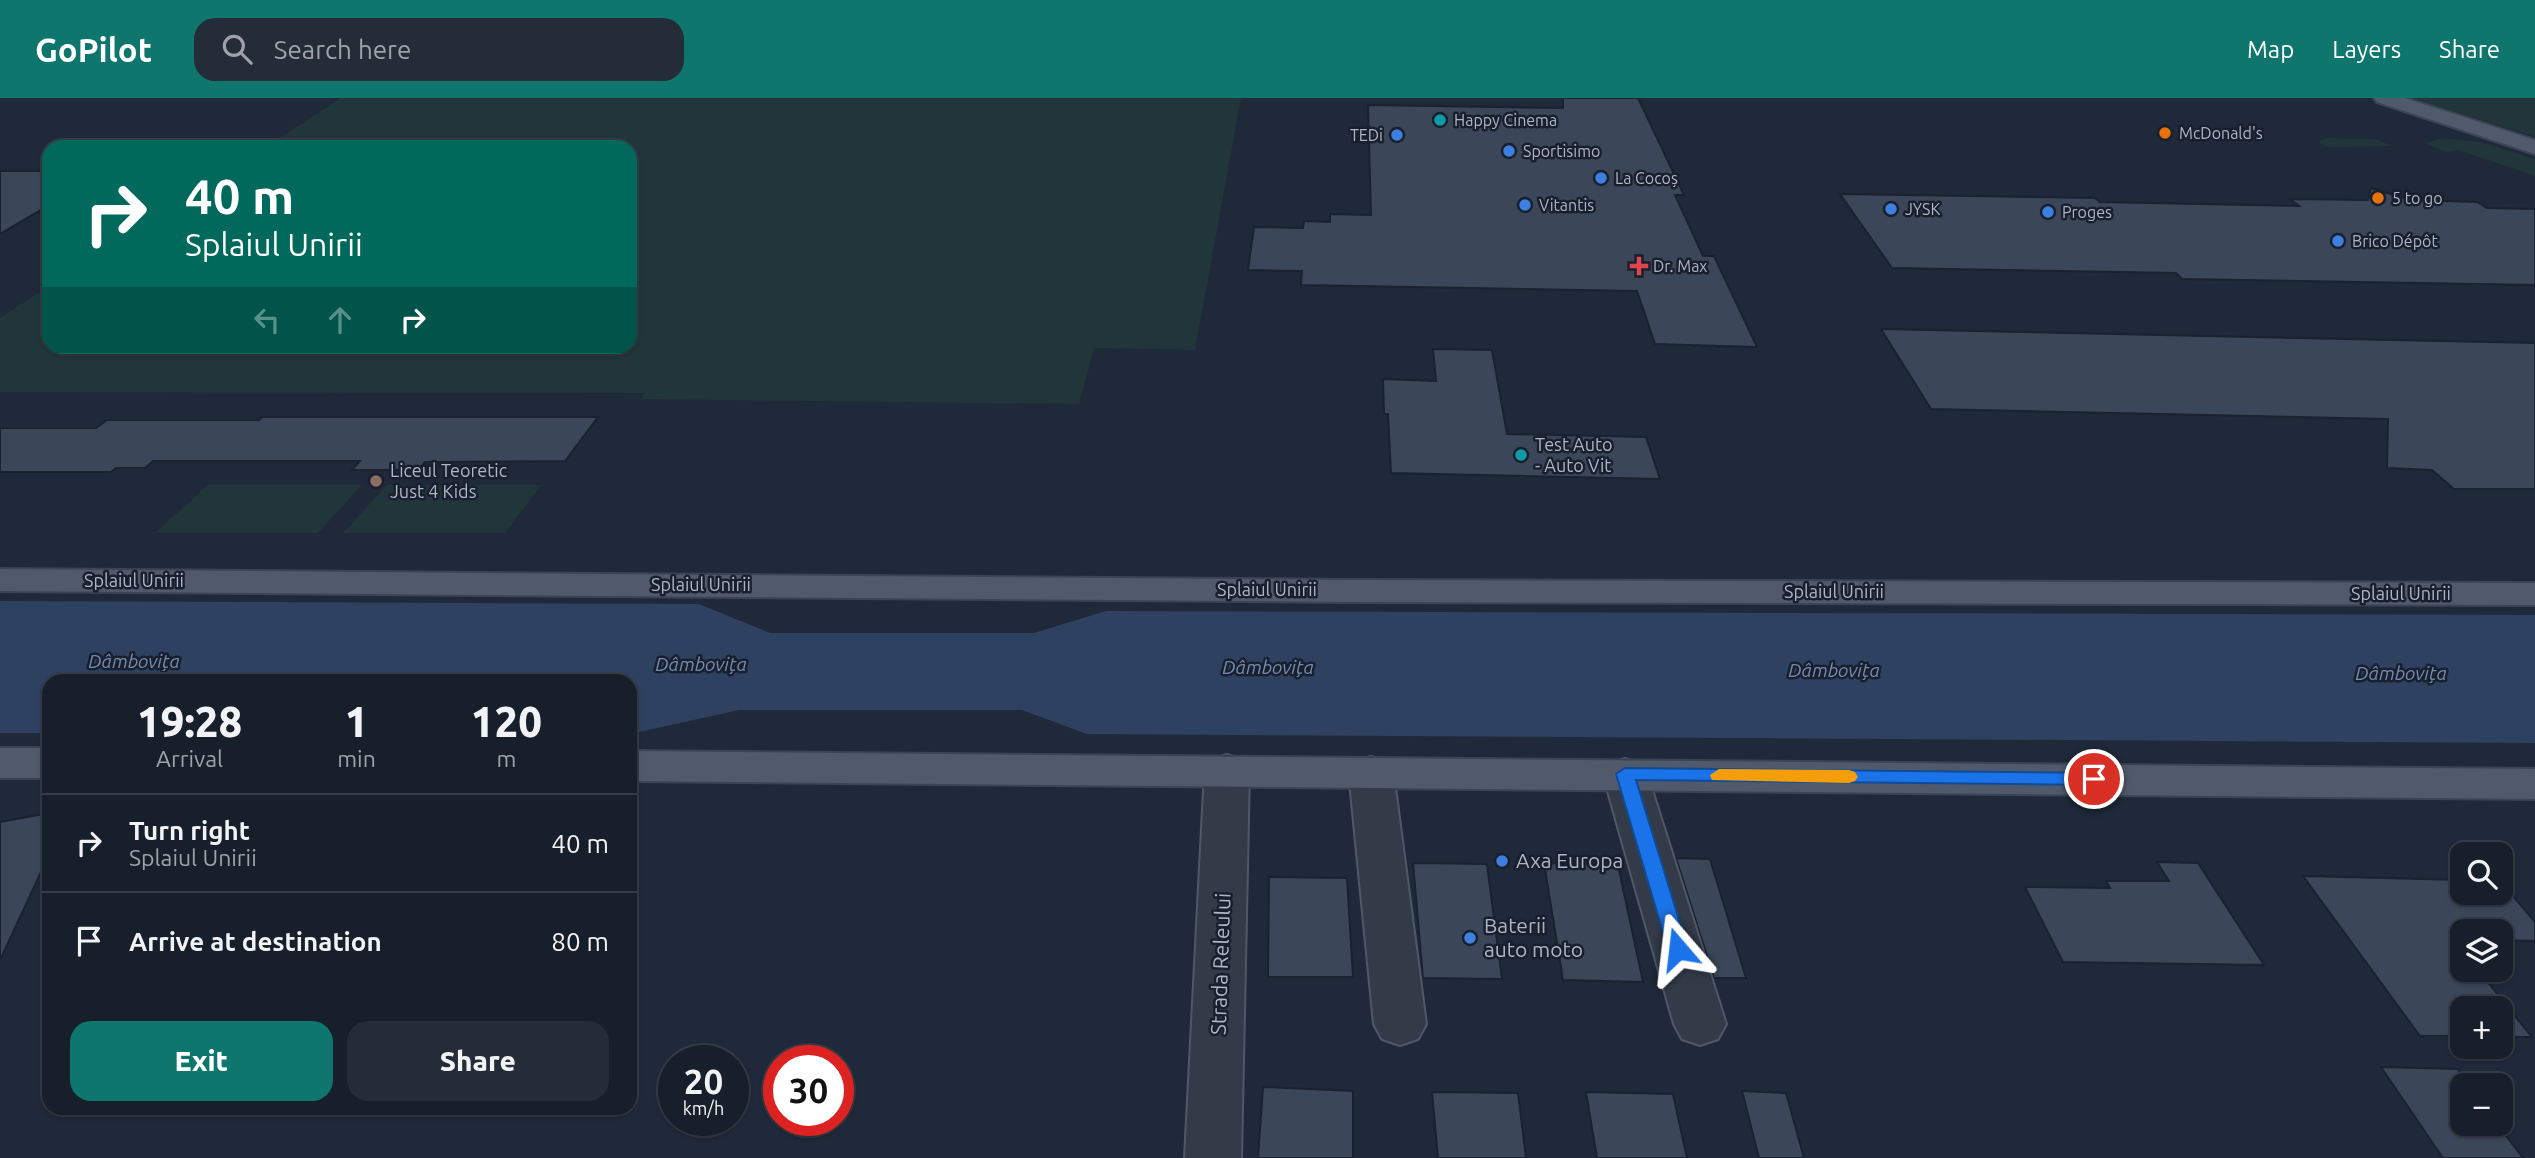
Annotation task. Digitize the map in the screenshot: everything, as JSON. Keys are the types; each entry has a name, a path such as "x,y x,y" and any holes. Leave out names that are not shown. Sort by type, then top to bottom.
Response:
{"main road":[{"path":"2384,98 2535,147"},
{"name":"Splaiul Unirii","path":"0,580 1364,591 2535,594"},
{"path":"0,763 42,763"},
{"path":"637,766 2535,784"}],"street":[{"name":"Strada Releului","path":"1213,1158 1227,770"},
{"path":"1371,772 1400,1024"},
{"path":"1625,774 1700,1024"}],"green space":[{"path":"341,98 1241,98 1195,350 1094,348 1079,404 641,399 645,393 0,392 0,318 42,291 42,354 637,354 637,140 276,140"},
{"path":"2411,98 2535,98 2535,137"},
{"path":"2442,138 2481,142 2535,159 2535,176 2458,150 2446,152 2425,143"},
{"path":"2374,139 2393,146 2326,147 2320,143 2320,140"},
{"path":"208,485 362,485 318,533 155,533"},
{"path":"387,485 541,485 505,533 343,533"}],"water":[{"name":"Dâmbovița","path":"0,601 699,604 770,633 1034,633 1106,611 2535,615 2535,743 1087,734 1022,710 739,710 637,732 637,674 42,674 42,733 0,733"}],"building":[{"name":"Vitantis","path":"1563,98 1638,98 1684,195 1675,195 1703,256 1714,256 1757,347 1655,344 1637,291 1301,285 1302,271 1248,270 1254,227 1303,228 1304,221 1330,222 1330,214 1371,215 1368,105 1563,108"},
{"path":"0,171 42,171 42,209 0,234"},
{"name":"Brico Dépôt","path":"2371,188 2410,200 2477,202 2487,208 2535,209 2535,285 2182,279 2176,273 1892,268 1840,194 2095,198 2100,202 2299,206 2290,199 2368,200"},
{"path":"1881,329 2535,343 2535,489 2454,489 2432,470 2387,468 2388,419 1931,409"},
{"path":"1433,349 1492,350 1507,434 1646,437 1660,479 1391,473 1383,379 1436,381"},
{"path":"262,417 598,417 565,461 425,462 418,470 352,470 360,461 153,461 145,468 116,468 111,472 0,472 0,428 96,428 107,420 259,420"},
{"path":"42,814 42,870 0,960 0,822"},
{"path":"1676,858 1710,859 1746,978 1714,978"},
{"path":"2157,862 2198,863 2264,965 2063,962 2025,887 2110,888 2106,881 2169,881"},
{"path":"1413,863 1487,864 1502,979 1423,978"},
{"path":"1544,863 1618,865 1643,982 1563,980"},
{"path":"2303,876 2450,880 2450,905 2513,905 2513,896 2535,922 2535,941 2513,940 2513,919 2450,919 2450,982 2488,982 2499,996 2450,996 2450,1036 2420,1036"},
{"path":"1269,877 1347,878 1353,977 1268,977"},
{"path":"2513,1013 2532,1037 2513,1037"},
{"path":"2381,1067 2458,1069 2461,1073 2450,1073 2450,1136 2506,1136 2523,1158 2443,1158"},
{"path":"1263,1087 1353,1091 1353,1158 1258,1158"},
{"path":"1742,1091 1786,1093 1804,1158 1759,1158"},
{"path":"1432,1092 1518,1093 1526,1158 1438,1158"},
{"path":"1586,1092 1673,1094 1687,1158 1597,1158"}],"slow traffic":[{"path":"1719,775 1849,777"}],"place":[{"name":"Happy Cinema","path":"1440,120"},
{"name":"McDonald's","path":"2165,133"},
{"name":"TEDi","path":"1397,135"},
{"name":"Sportisimo","path":"1509,151"},
{"name":"La Cocoș","path":"1601,178"},
{"name":"5 to go","path":"2378,198"},
{"name":"Vitantis","path":"1525,205"},
{"name":"JYSK","path":"1891,209"},
{"name":"Proges","path":"2048,212"},
{"name":"Brico Dépôt","path":"2338,241"},
{"name":"Dr. Max","path":"1639,266"},
{"name":"Test Auto - Auto Vit","path":"1521,455"},
{"name":"Liceul Teoretic Just 4 Kids","path":"376,481"},
{"name":"Axa Europa","path":"1502,861"},
{"name":"Baterii auto moto","path":"1470,938"}],"route":[{"path":"1678,949 1625,774 2094,779"}]}
